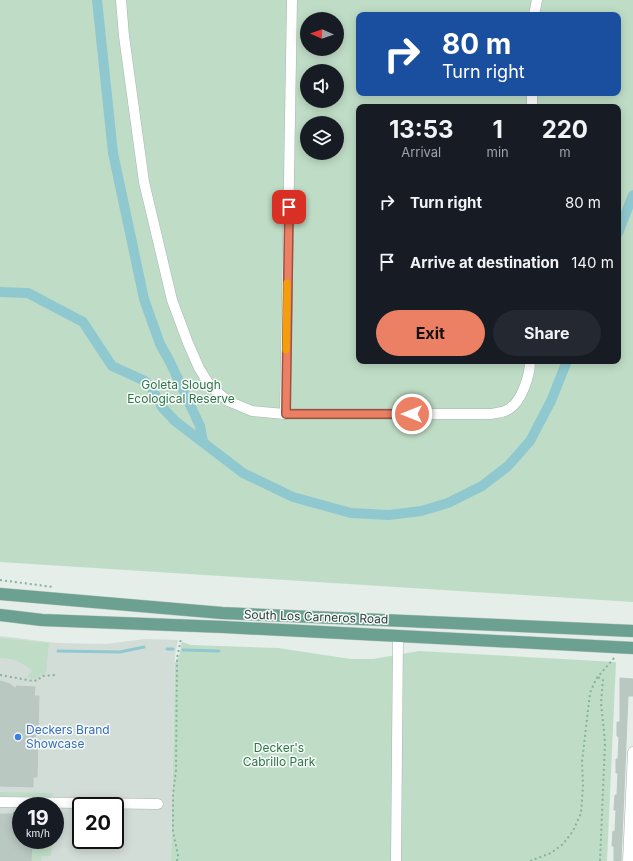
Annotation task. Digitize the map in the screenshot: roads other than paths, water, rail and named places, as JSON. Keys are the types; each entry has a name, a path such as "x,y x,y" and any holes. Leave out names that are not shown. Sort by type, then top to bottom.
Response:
{"main road":[{"name":"South Los Carneros Road","path":"0,594 222,613 633,631"},
{"name":"South Los Carneros Road","path":"0,615 42,620 633,648"}],"street":[{"path":"121,0 124,36 144,182 172,300 199,368 210,386 228,401 252,411 286,414 491,414 510,408 524,391 530,371 530,364"},
{"path":"286,414 292,0"},
{"path":"535,12 537,0"},
{"path":"396,861 398,636"},
{"path":"628,861 633,752"},
{"path":"0,802 158,804"}],"waterway":[{"path":"97,0 113,153 144,299 160,344 200,426 203,442"},
{"path":"621,225 633,195"},
{"path":"0,292 28,293 83,322 112,366 145,381 151,387 162,407 175,421 243,473 293,497 351,513 389,515 421,511 448,503 482,486 508,466 530,441 551,401 566,364"},
{"path":"58,651 120,652 144,647"},
{"path":"167,649 173,649"},
{"path":"183,650 219,651"}],"place":[{"name":"Deckers Brand Showcase","path":"18,737"}],"park label":[{"name":"Goleta Slough Ecological Reserve","path":"181,392"},
{"name":"Decker's Cabrillo Park","path":"279,755"}]}
